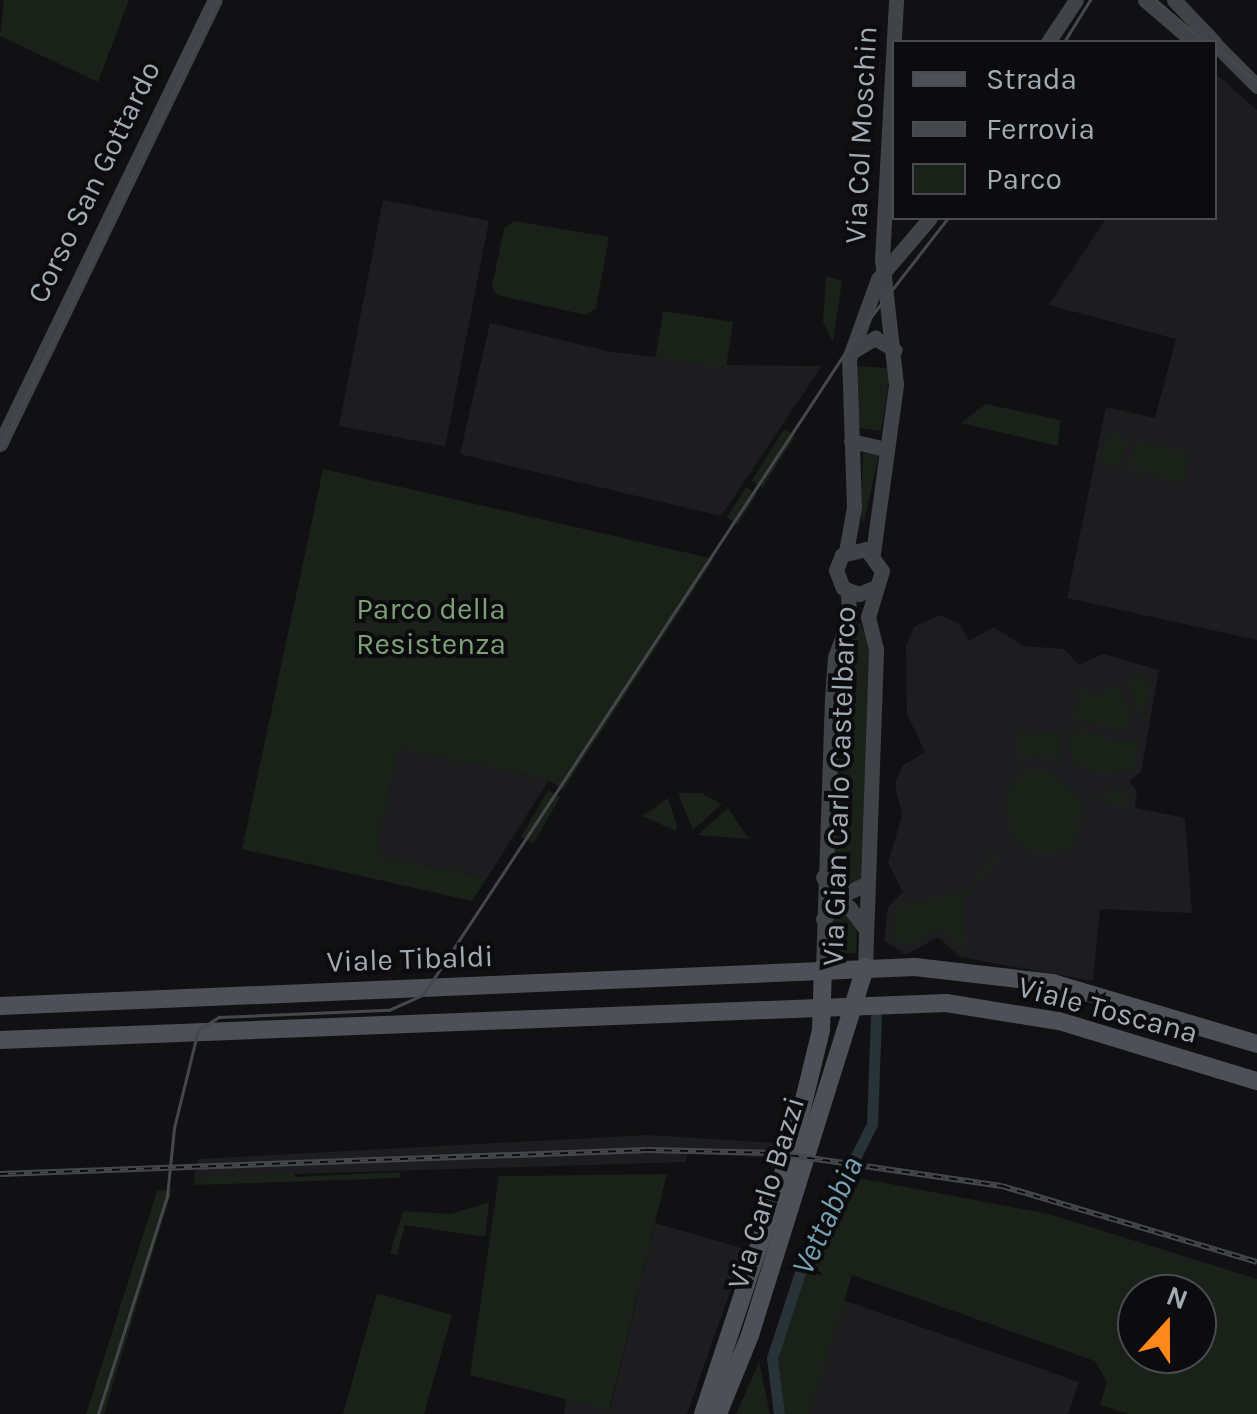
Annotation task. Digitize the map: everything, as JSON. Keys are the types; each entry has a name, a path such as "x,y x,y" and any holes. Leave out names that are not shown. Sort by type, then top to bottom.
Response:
{"main road":[{"name":"Corso San Gottardo","path":"0,444 216,0"},
{"name":"Via Col Moschin","path":"893,40 896,0"},
{"path":"1049,40 1076,0"},
{"path":"1146,0 1192,40"},
{"path":"1174,0 1210,40"},
{"name":"Via Col Moschin","path":"883,274 884,144 892,48"},
{"path":"1217,48 1257,86"},
{"path":"883,274 895,350 873,553 882,571 874,588 848,591 836,570 854,524 851,353 883,274 928,220"},
{"path":"851,353 875,338 895,350"},
{"path":"852,441 887,448"},
{"path":"846,552 873,553"},
{"name":"Via Gian Carlo Castelbarco","path":"856,995 864,967 868,883 876,649 868,620 874,588"},
{"name":"Via Gian Carlo Castelbarco","path":"822,996 823,877 835,658 849,620 848,591"},
{"path":"849,620 868,620"},
{"path":"823,877 828,888 845,894 868,883"},
{"path":"823,919 848,907 865,928"},
{"name":"Viale Toscana","path":"823,968 980,970 1039,980 1257,1044"},
{"name":"Viale Tibaldi","path":"0,1006 823,968"},
{"name":"Viale Toscana","path":"822,996 856,995 1024,1013 1257,1081"},
{"name":"Via Carlo Bazzi","path":"718,1414 750,1335 856,995"},
{"path":"0,1040 822,996"},
{"name":"Via Carlo Bazzi","path":"703,1414 785,1174 817,1047 822,996"},
{"path":"817,1047 821,1061 836,1062"}],"shaded area":[{"path":"1217,75 1257,110 1257,640 1067,598 1106,407 1155,418 1176,339 1049,305 1105,220 1217,220"},
{"path":"383,200 489,221 445,446 339,426"},
{"path":"490,323 612,352 726,365 822,366 721,516 460,454"},
{"path":"940,615 960,624 969,641 994,627 1023,646 1064,649 1079,665 1103,654 1159,670 1141,772 1129,781 1137,791 1135,808 1185,818 1192,913 1100,909 1093,981 960,957 938,937 906,955 884,940 888,907 903,892 888,863 902,816 895,784 902,766 925,752 907,714 906,645 915,626"},
{"path":"398,749 549,780 487,878 376,855"},
{"path":"648,1135 777,1143 775,1158 687,1153 686,1162 194,1177 198,1159"},
{"path":"655,1223 745,1249 687,1414 564,1414 566,1399 610,1410"},
{"path":"843,1300 1079,1382 1068,1414 809,1414"}],"green space":[{"path":"4,0 129,0 98,82 0,36"},
{"path":"514,221 609,237 596,308 586,315 497,295 492,287 504,228"},
{"path":"826,276 842,281 833,342 823,322"},
{"path":"663,311 733,322 726,369 656,357"},
{"path":"853,366 891,368 881,431 859,428 855,418"},
{"path":"986,404 1060,420 1058,446 961,423"},
{"path":"784,429 795,436 763,488 752,481"},
{"path":"1107,432 1131,438 1117,467 1100,463"},
{"path":"1138,441 1187,452 1186,484 1125,469"},
{"path":"863,453 879,455 864,522 861,519"},
{"name":"Parco della Resistenza","path":"323,469 714,559 563,790 549,780 398,749 376,855 487,878 472,901 242,849"},
{"path":"746,487 757,494 738,524 727,518"},
{"path":"860,623 870,646 861,882 855,889 832,883 844,651 853,626"},
{"path":"1137,672 1151,686 1143,723 1127,683"},
{"path":"1119,684 1132,721 1126,731 1072,721 1082,686 1097,696"},
{"path":"1079,727 1116,741 1140,738 1134,770 1101,775 1073,764 1066,742"},
{"path":"1017,729 1036,735 1062,729 1059,764 1040,756 1016,761"},
{"path":"1028,767 1050,771 1084,803 1073,845 1063,852 1037,855 1012,839 1005,795"},
{"path":"1119,787 1130,796 1124,808 1095,800"},
{"path":"548,790 560,797 533,844 521,837"},
{"path":"678,793 701,793 722,804 693,830"},
{"path":"668,798 677,826 676,831 642,816"},
{"path":"728,808 749,839 698,835"},
{"path":"993,851 999,861 963,901 966,951 939,929 909,947 892,937 897,906 966,891"},
{"path":"845,912 857,924 856,953 831,953 831,921"},
{"path":"294,1172 295,1177 401,1172 399,1178 195,1185 194,1177"},
{"path":"667,1174 609,1410 470,1375 499,1176"},
{"path":"859,1178 1049,1214 1257,1279 1257,1414 1128,1414 1100,1405 1107,1382 1095,1361 852,1275 809,1414 784,1414 778,1354 805,1271"},
{"path":"172,1189 104,1414 86,1414 157,1191"},
{"path":"489,1202 485,1237 405,1225 397,1255 390,1253 403,1211 451,1214"},
{"path":"377,1293 452,1315 424,1414 343,1414"},
{"path":"759,1362 770,1414 736,1414"}],"waterway":[{"name":"Vettabbia","path":"779,1414 772,1358 803,1263 872,1124 876,1017"}],"tram line":[{"path":"0,450 218,0"},
{"path":"1065,40 1090,0"},
{"path":"1156,0 1203,40"},
{"path":"1217,48 1257,82"},
{"path":"98,1414 167,1196 174,1128 198,1030 219,1017 389,1010 423,995 856,336 946,220"}],"railway":[{"path":"0,1174 648,1150 775,1153 1002,1186 1257,1262"}]}
